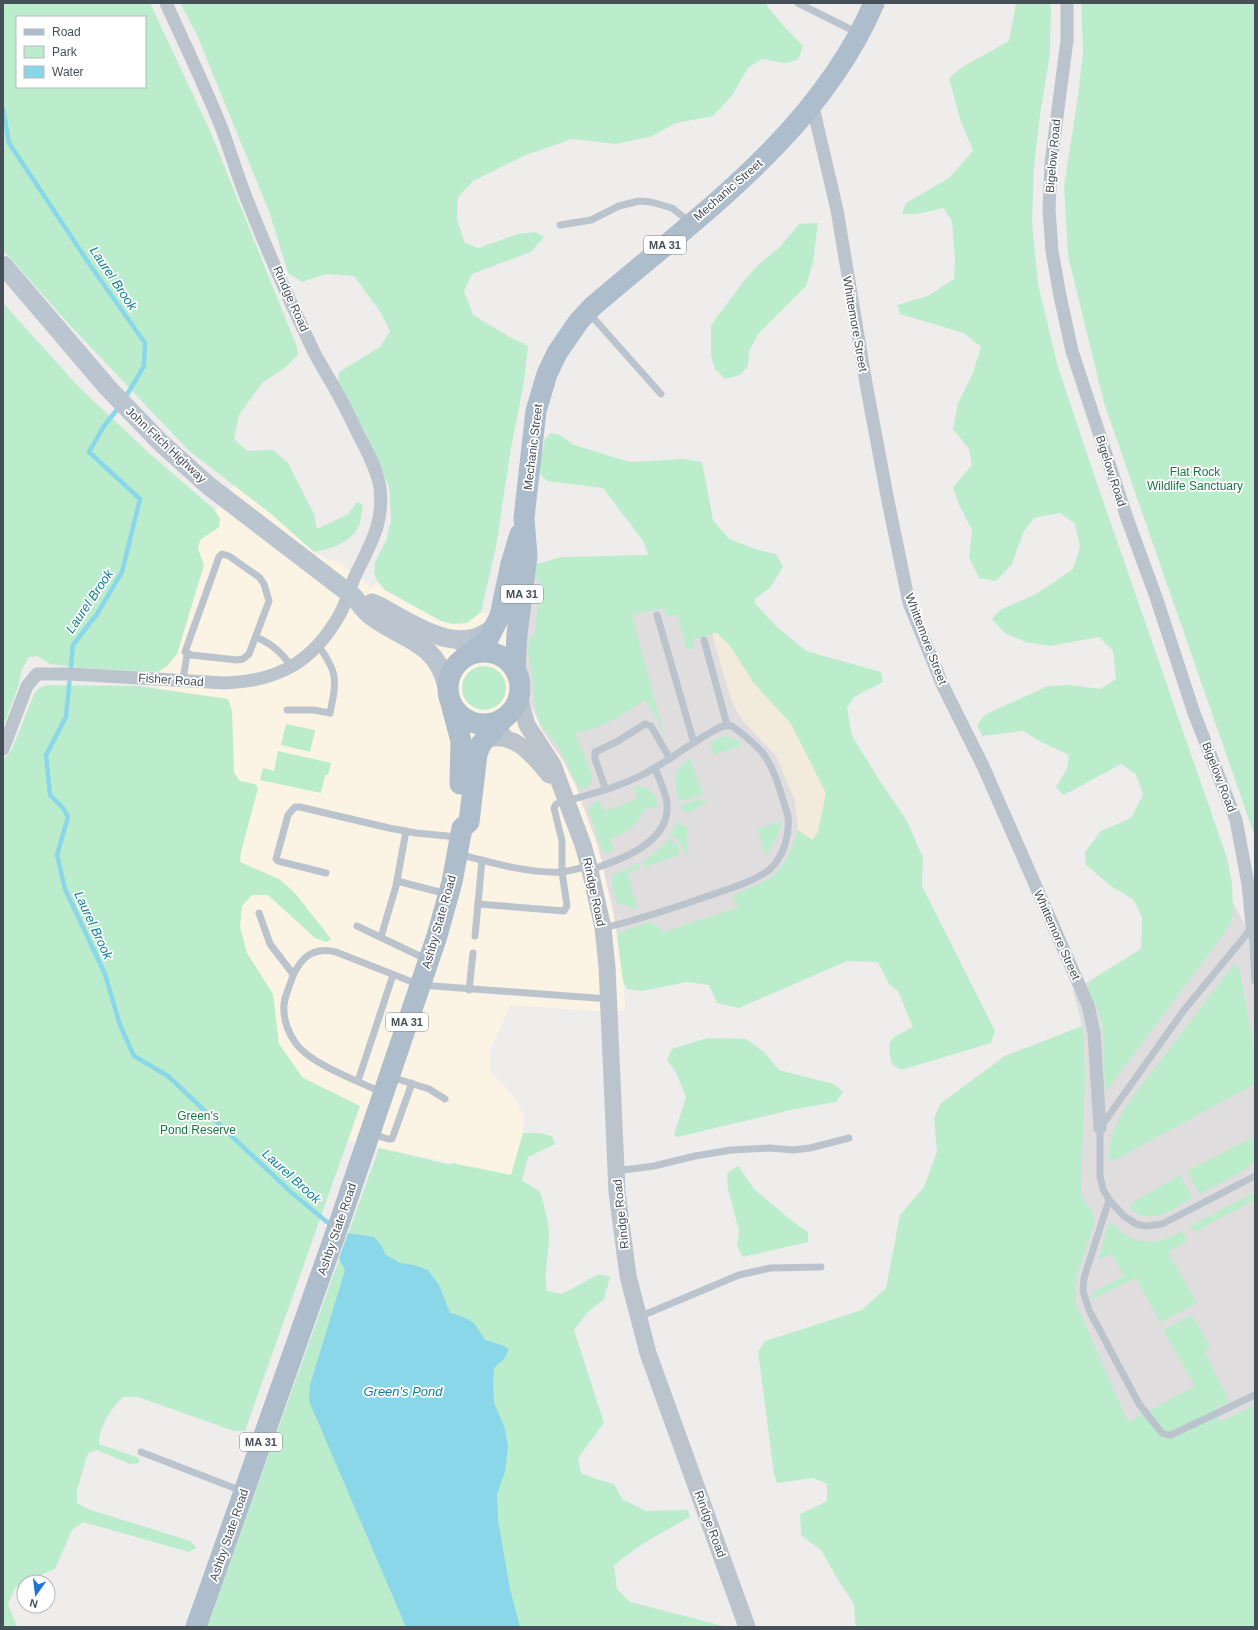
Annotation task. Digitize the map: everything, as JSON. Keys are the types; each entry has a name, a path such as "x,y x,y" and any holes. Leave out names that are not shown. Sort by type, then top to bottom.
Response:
{"main road":[{"name":"Mechanic Street","path":"515,670 517,634 527,556 524,518 533,432 536,410 541,391 557,353 567,337 588,311 722,198 758,165 812,103 842,64 860,34 874,3"},
{"name":"John Fitch Highway","path":"3,265 108,388 162,443 209,486 351,595 369,615 421,645 440,666 447,686"},
{"name":"Mechanic Street","path":"478,653 497,624 503,608 510,564 524,518"},
{"name":"John Fitch Highway","path":"351,595 377,605 420,629 478,653"},
{"name":"John Fitch Highway","path":"438,636 452,639 470,639 484,634 497,624"},
{"path":"492,730 462,718 452,707 447,686 451,672 459,661 478,653 506,659 515,670"},
{"name":"MA 31","path":"492,730 514,709 519,696 520,683 515,670"},
{"name":"Ashby State Road","path":"452,707 459,728 461,751 461,775 456,821 460,840"},
{"name":"Ashby State Road","path":"196,1627 327,1258 429,960 449,894 460,840 469,822 477,754 492,730"}],"street":[{"name":"Rindge Road","path":"166,3 214,110 247,201 277,269 316,356 342,401 376,473 380,486 380,517 374,538 355,575 351,595"},
{"name":"Bigelow Road","path":"1066,3 1067,40 1051,163 1049,210 1052,251 1060,296 1072,351 1125,514 1156,597 1194,713 1236,820 1248,884 1252,926"},
{"name":"Whittemore Street","path":"812,103 837,210 867,389 888,501 910,603 943,686 983,766 1088,1006 1094,1033 1100,1128"},
{"name":"Fisher Road","path":"3,750 27,686 36,674 70,674 244,682 276,674 292,667 318,645 351,595"},
{"name":"Rindge Road","path":"519,696 527,725 553,765 564,795 590,868 603,928 609,999 617,1192 628,1276 638,1317 648,1353 747,1627"},
{"name":"Rindge Road","path":"492,730 515,742 531,754 564,795"}],"lane":[{"path":"798,3 860,34"},
{"path":"560,225 591,220 619,206 639,201 651,202 672,208 691,223"},
{"path":"588,311 660,394"},
{"path":"184,680 187,655 185,649 219,557 222,554 229,556 259,577 264,584 269,601 249,654 243,659 237,660 187,655"},
{"path":"657,615 694,743"},
{"path":"256,637 269,642 278,649 292,667"},
{"path":"704,640 727,726"},
{"path":"287,710 314,710 330,713 335,690 335,677 330,664 318,645"},
{"path":"606,790 595,759 595,752 618,741 645,724 651,726 670,759"},
{"path":"478,904 564,911 567,906 562,872 562,841 554,808 564,795 606,790 627,782 655,768 717,729 727,726 736,729 761,751 772,769 781,792 789,824 787,839 777,861 764,873 733,887 627,923 603,928"},
{"path":"326,872 276,859 288,815 295,807 350,820 460,840 482,860 541,872 562,872 590,868 629,856 650,842 659,831 664,821 667,804 665,792 655,768"},
{"path":"381,937 397,881 406,831"},
{"path":"475,936 482,860"},
{"path":"397,881 449,894"},
{"path":"259,913 270,944 293,974"},
{"path":"357,926 429,960"},
{"path":"1252,926 1255,981"},
{"path":"1252,926 1184,1010 1100,1128 1100,1176 1103,1189 1109,1200 1125,1217 1136,1224 1146,1226 1157,1226 1255,1176"},
{"path":"445,1099 435,1091 412,1083 386,1085 358,1081 309,1057 294,1042 286,1022 284,1012 284,1002 297,966 316,951 329,950 420,985 469,990 609,999"},
{"path":"469,990 473,953"},
{"path":"358,1081 393,975"},
{"path":"370,1133 392,1139 412,1083"},
{"path":"616,1171 654,1166 731,1150 770,1148 793,1150 810,1148 849,1138"},
{"path":"1109,1200 1084,1278 1084,1296 1089,1310 1146,1414 1162,1432 1171,1435 1255,1395"},
{"path":"638,1317 739,1275 770,1268 821,1267"},
{"path":"141,1452 244,1492"}],"shaded area":[{"path":"234,486 270,513 314,552 331,561 338,561 371,587 378,582 385,590 441,621 453,624 467,623 481,612 518,624 522,668 529,700 543,732 564,762 575,784 598,846 617,932 625,1005 624,1011 596,1011 510,1005 489,1054 490,1071 513,1095 524,1115 523,1133 511,1175 348,1141 360,1106 292,1072 281,1061 273,994 247,953 240,927 242,906 252,895 268,895 315,938 331,938 294,892 279,879 240,862 241,852 258,789 255,784 240,781 234,773 232,711 157,692 158,672 168,665 177,654 204,565 198,549 200,540 210,533 220,519 214,509 216,510"},
{"path":"562,557 739,596 922,886 623,981 614,914 598,846 575,784 564,762 543,732 529,701 522,668 533,565"},
{"path":"1232,901 1255,944 1255,1627 1145,1627 1005,1056 1082,1026 1073,991 1141,949"}],"green space":[{"path":"3,3 150,3 211,133 297,347 298,355 286,367 262,383 239,415 234,439 247,451 273,450 288,463 314,514 317,529 348,514 357,502 363,505 360,523 357,530 341,544 314,552 270,513 189,451 66,321 3,250"},
{"path":"180,3 765,3 781,23 803,46 798,60 785,63 762,59 748,68 731,97 713,116 676,123 650,137 615,144 572,139 526,155 473,181 458,197 457,218 464,242 478,248 518,234 535,232 544,237 531,252 472,274 464,291 473,315 528,346 524,382 511,448 496,547 481,612 467,623 453,624 441,621 385,590 378,582 374,574 375,562 386,541 391,520 389,487 366,434 338,384 339,372 380,347 390,331 381,313 354,276 326,274 302,282 288,273 270,214 197,35"},
{"path":"1016,3 1050,3 1051,8 1050,53 1040,115 1034,167 1032,222 1038,284 1058,367 1227,858 1232,884 1233,912 1231,922 1223,935 1107,1090 1105,1088 1102,1024 1098,1009 1087,990 1091,980 1141,949 1142,918 1134,900 1111,886 1086,865 1085,852 1101,831 1131,818 1143,795 1136,774 1121,764 1064,795 1056,787 1067,769 1069,755 1041,742 1023,731 982,736 977,725 986,714 1048,686 1070,685 1100,689 1116,679 1113,651 1099,637 1050,646 1026,642 1006,634 992,619 1000,610 1036,594 1073,569 1080,547 1075,524 1060,513 1034,518 1024,531 1012,564 996,581 979,578 969,557 972,530 959,505 953,487 972,465 969,449 953,429 958,403 973,373 981,347 964,333 900,314 897,305 928,296 954,279 955,260 952,221 943,208 917,214 902,214 906,203 949,178 973,151 960,119 949,78 964,66 1009,41"},
{"name":"Flat Rock Wildlife Sanctuary","path":"1081,3 1255,3 1255,837 1104,403 1068,256 1064,186 1083,53"},
{"path":"818,223 813,262 806,286 759,333 749,351 748,366 740,375 725,379 715,369 711,356 711,325 743,282 760,263 779,248 799,224"},
{"path":"3,303 77,385 150,454 214,509 220,519 219,527 200,540 198,549 204,565 177,654 168,665 158,672 80,668 50,664 37,656 29,657 22,669 18,687 3,727"},
{"path":"551,433 560,435 574,445 630,462 683,459 702,462 713,520 729,539 758,550 776,554 783,567 770,588 755,599 755,603 775,625 806,651 881,672 883,682 854,697 847,708 852,736 907,821 923,858 922,886 995,1031 991,1043 901,1070 892,1064 889,1049 892,1040 899,1034 913,1027 898,991 889,984 878,962 847,961 739,1008 717,1003 709,985 687,982 642,991 627,989 623,981 617,934 627,929 651,922 664,932 739,907 732,897 743,890 763,882 776,872 786,860 798,830 812,840 818,832 791,724 753,682 730,646 717,633 693,639 693,649 686,649 678,615 666,616 664,608 632,615 664,734 658,727 660,723 645,700 621,715 597,727 579,733 577,729 575,732 592,775 592,781 589,786 579,788 559,748 540,724 534,702 532,675 528,654 529,637 533,637 535,632 540,579 532,576 533,565 562,557 648,555 644,542 603,488 547,481 538,472 545,439"},
{"path":"488,666 493,667 500,672 505,679 505,697 500,704 493,709 480,710 475,709 468,704 463,697 462,684 463,679 468,672 475,667"},
{"name":"Green's Pond Reserve","path":"48,685 139,686 228,699 232,711 234,773 240,781 255,784 258,788 241,852 240,862 279,879 294,892 331,939 326,942 315,938 268,895 252,895 242,906 240,927 247,953 273,994 279,1044 303,1078 360,1106 245,1431 234,1431 138,1397 123,1397 106,1418 101,1431 99,1444 139,1458 139,1463 130,1464 97,1450 88,1453 77,1490 77,1503 88,1509 190,1541 197,1548 189,1552 83,1522 72,1530 55,1569 43,1574 16,1574 16,1587 8,1604 17,1627 3,1627 3,771 4,759 12,749 35,692 41,687"},
{"path":"286,724 315,730 310,752 281,745"},
{"path":"723,736 734,738 742,745 714,755 710,743"},
{"path":"278,751 331,763 328,775 325,775 321,793 260,780 263,768 274,771"},
{"path":"690,758 703,794 679,801 675,782 677,772"},
{"path":"634,786 647,788 651,791 656,798 658,808 646,808 631,828 617,837 610,839 614,851 603,852 588,809 599,800 605,811 637,799"},
{"path":"700,799 702,801 705,800 706,803 690,813 688,811 687,813 679,806"},
{"path":"782,821 779,832 766,856 757,829"},
{"path":"677,822 688,828 686,840 688,852 685,853 680,842 670,835"},
{"path":"669,839 677,845 680,855 645,867 643,862"},
{"path":"639,863 640,868 628,872 631,888 638,909 616,903 611,880 614,875"},
{"path":"1234,964 1239,967 1255,1054 1255,1083 1111,1161 1109,1148 1113,1133 1125,1107"},
{"path":"1083,1026 1085,1075 1081,1193 1085,1203 1093,1211 1094,1224 1076,1278 1076,1304 1128,1422 1195,1386 1163,1330 1192,1315 1210,1346 1206,1349 1205,1353 1227,1396 1228,1402 1225,1405 1214,1407 1220,1422 1255,1405 1255,1627 857,1627 855,1622 854,1604 821,1550 801,1535 800,1514 827,1501 827,1484 813,1478 777,1483 774,1474 758,1352 765,1341 862,1310 886,1288 900,1215 924,1187 937,1152 934,1118 941,1103 1005,1056"},
{"path":"707,1038 746,1039 764,1052 779,1070 834,1084 843,1092 836,1102 790,1110 678,1137 674,1135 686,1097 676,1072 667,1060 672,1049"},
{"path":"523,1133 539,1133 552,1136 555,1144 528,1157 522,1180 540,1192 547,1217 549,1239 546,1276 547,1291 562,1294 599,1274 610,1277 604,1299 588,1312 574,1330 604,1423 578,1458 581,1473 614,1484 622,1499 646,1511 688,1510 690,1517 641,1545 614,1566 617,1589 630,1602 727,1627 207,1627 379,1148 451,1165 452,1163 511,1175"},
{"path":"1255,1136 1256,1149 1254,1161 1245,1170 1199,1194 1187,1171"},
{"path":"738,1166 755,1190 792,1221 808,1232 808,1242 743,1257 737,1246 739,1231 728,1189 727,1173"},
{"path":"1180,1175 1192,1197 1180,1205 1161,1215 1154,1216 1140,1215 1130,1208 1133,1202"},
{"path":"1253,1193 1255,1200 1194,1232 1190,1226"},
{"path":"1109,1221 1127,1236 1143,1242 1160,1240 1182,1231 1187,1241 1168,1252 1197,1303 1160,1323 1136,1278 1092,1299 1092,1295 1095,1291 1124,1276 1112,1254 1098,1260"}],"sand":[{"path":"717,633 730,646 753,682 791,724 826,793 818,832 812,840 798,830 795,801 776,756 742,720 731,700 712,634"}],"water":[{"name":"Green's Pond","path":"348,1233 374,1237 382,1246 385,1254 400,1263 414,1265 428,1270 439,1285 450,1313 471,1321 478,1328 485,1340 502,1345 509,1349 504,1359 494,1368 493,1382 494,1403 504,1426 508,1446 505,1472 497,1494 498,1520 510,1589 520,1627 406,1627 309,1401 310,1385 345,1270 339,1258"}],"waterway":[{"name":"Laurel Brook","path":"3,109 9,143 90,265 145,343 144,366 125,398"},
{"name":"Laurel Brook","path":"120,406 104,426 89,452 140,499 122,572 97,614 73,645 66,717 46,755 50,795 63,808 68,817 57,855 65,889 105,974 120,1025 134,1056 168,1076 292,1193 333,1227"}]}
